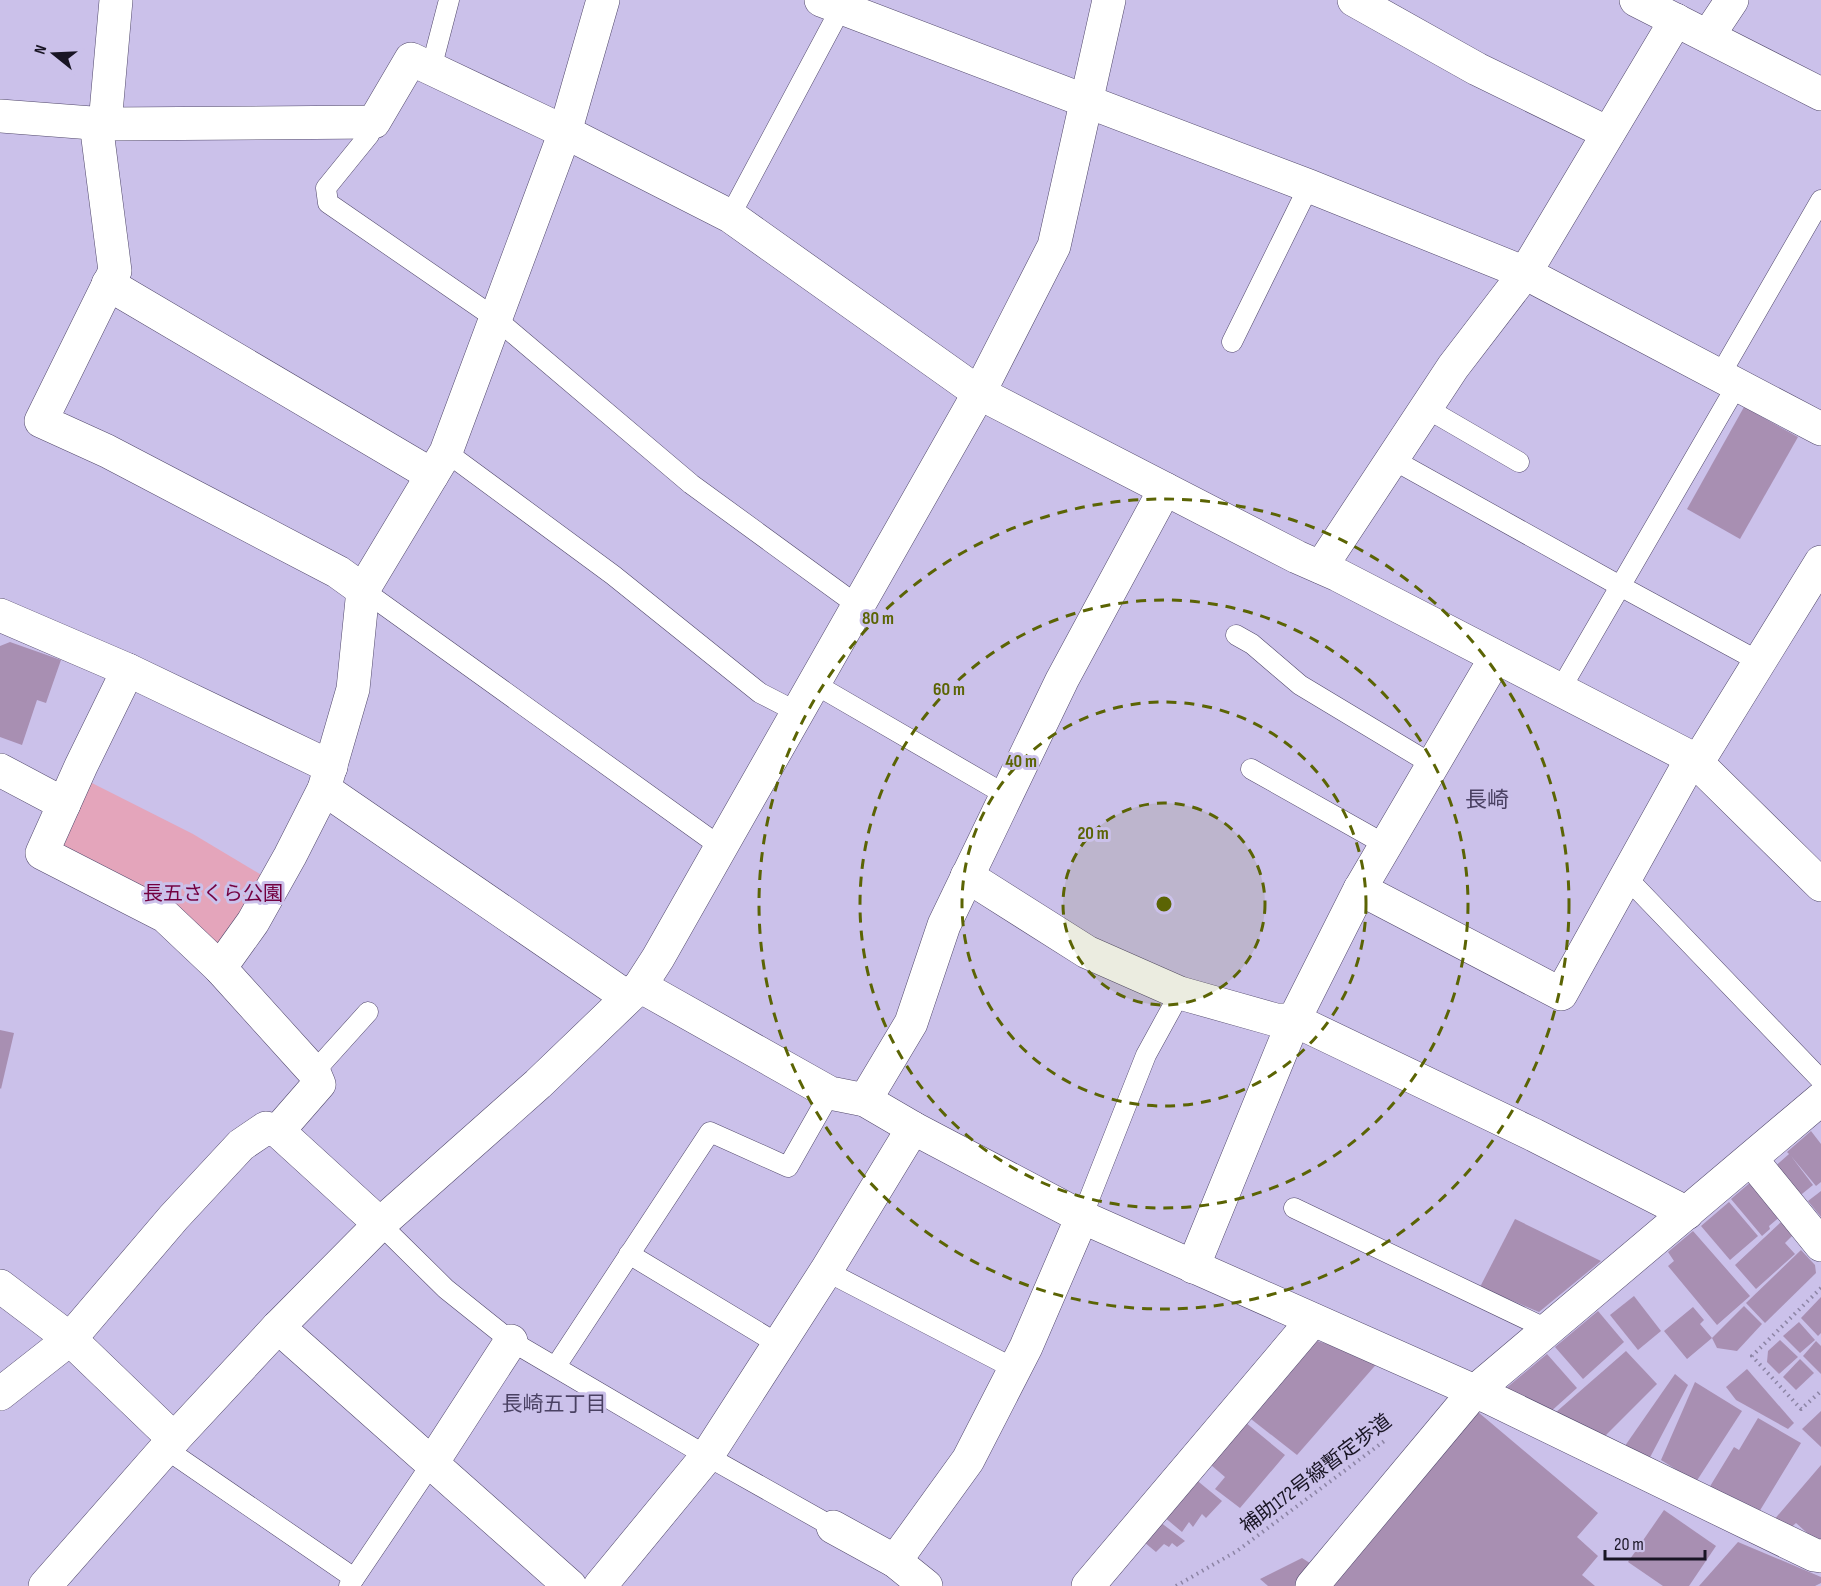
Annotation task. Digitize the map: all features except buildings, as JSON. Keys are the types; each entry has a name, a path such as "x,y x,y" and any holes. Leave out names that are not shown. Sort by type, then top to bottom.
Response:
{"street":[{"path":"116,0 100,124 115,271 41,421 139,468 338,572 363,590"},
{"path":"220,968 253,921 290,856 327,778 353,689 363,590 439,464 565,132 603,0"},
{"path":"45,1586 170,1444 278,1327 380,1224 538,1084 633,992 658,958 979,393 1054,246 1109,0"},
{"path":"1636,0 1821,94"},
{"path":"1708,36 1732,0"},
{"path":"835,3 1086,102 1309,186 1525,273 1821,429"},
{"path":"1368,4 1477,69 1608,133"},
{"path":"1321,567 1453,367 1525,273 1676,20"},
{"path":"0,116 100,124 374,122 411,59 565,132 730,216 979,393 1695,761 1821,885"},
{"path":"108,284 439,464"},
{"path":"866,1100 911,1023 944,925 1062,680 1165,489"},
{"path":"1360,889 1561,994 1626,877 1695,761 1760,662 1821,562"},
{"path":"0,615 128,670 327,778 633,992 830,1093 866,1100 913,1128 1082,1217 1474,1392 1814,1555 1821,1556"},
{"path":"1193,1267 1294,1020 1360,889 1496,657"},
{"path":"128,670 42,853 165,916 220,968 314,1072 319,1084 278,1131"},
{"path":"0,770 64,804"},
{"path":"967,876 1087,952 1180,993 1276,1020 1294,1020 1534,1135 1687,1213"},
{"path":"1312,1586 1474,1392 1821,1100"},
{"path":"0,1394 70,1339 174,1217 241,1145 266,1128 278,1131 380,1224"},
{"path":"600,1586 707,1456 826,1271 913,1128"},
{"path":"1750,1159 1821,1245"},
{"path":"895,1561 968,1460 1016,1369 1082,1217"},
{"path":"0,1286 70,1339 170,1444"},
{"path":"1088,1586 1313,1320"},
{"path":"278,1327 570,1586"},
{"path":"432,1463 511,1341"},
{"path":"833,1527 895,1561 926,1586"}],"lane":[{"path":"431,69 449,0"},
{"path":"730,216 835,3"},
{"path":"374,122 369,135 326,188 328,203 495,318 691,484 857,605"},
{"path":"1232,342 1309,186"},
{"path":"1560,690 1620,586 1821,200"},
{"path":"1426,408 1519,462"},
{"path":"1392,459 1760,662"},
{"path":"439,464 613,575 760,693 797,712"},
{"path":"363,590 721,847"},
{"path":"1236,635 1252,644 1300,685 1432,765"},
{"path":"813,683 1006,795"},
{"path":"1251,769 1386,845"},
{"path":"1626,877 1821,1080"},
{"path":"1082,1217 1146,1055 1180,993"},
{"path":"314,1072 368,1012"},
{"path":"556,1366 710,1132 788,1167 830,1093"},
{"path":"1294,1208 1549,1330"},
{"path":"380,1224 446,1289 511,1341 833,1527"},
{"path":"629,1254 778,1344"},
{"path":"826,1271 1016,1369"},
{"path":"170,1444 352,1582 432,1463"}],"path":[{"path":"1821,1288 1752,1356 1801,1409 1821,1391"},
{"name":"補助172号線暫定歩道","path":"1176,1586 1237,1551 1394,1434"}],"green space":[{"name":"長五さくら公園","path":"84,779 193,834 265,877 217,954 59,852"}],"district":[{"name":"長崎","path":"1487,800"},
{"name":"長崎五丁目","path":"554,1404"}]}
